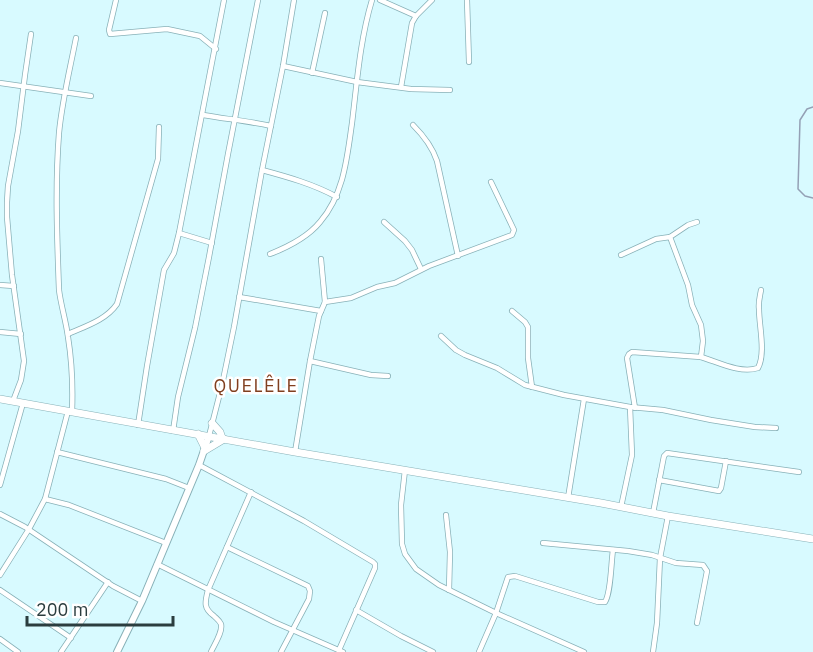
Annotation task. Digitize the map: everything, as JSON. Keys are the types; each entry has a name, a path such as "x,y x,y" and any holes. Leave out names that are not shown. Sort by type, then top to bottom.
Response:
{"main road":[{"path":"0,399 138,425 668,516 813,538"},
{"path":"196,434 212,424 223,439"},
{"path":"196,434 205,450 223,439"}],"street":[{"path":"116,0 110,34 167,29 200,36 216,48"},
{"path":"138,425 164,270 174,253 179,233 224,0"},
{"path":"173,431 178,398 212,243 258,0"},
{"path":"117,652 142,601 209,436 224,373 294,0"},
{"path":"270,254 297,241 320,223 337,197 345,166 362,40 372,0"},
{"path":"380,0 416,16"},
{"path":"401,87 410,31 416,16 432,0"},
{"path":"467,0 469,62"},
{"path":"312,73 325,13"},
{"path":"13,401 24,368 7,202 31,34"},
{"path":"0,575 45,499 70,412 73,380 68,334 59,290 58,160 59,131 76,38"},
{"path":"283,66 357,82 450,90"},
{"path":"0,83 91,96"},
{"path":"203,115 271,126"},
{"path":"413,125 426,138 437,160 458,256"},
{"path":"68,334 102,319 117,304 158,159 159,126"},
{"path":"262,170 292,178 337,197"},
{"path":"325,302 351,298 395,283 421,269 514,234 491,182"},
{"path":"384,222 405,241 421,269"},
{"path":"621,255 656,239 670,237 697,222"},
{"path":"179,233 212,243"},
{"path":"670,237 688,285 692,305 701,325 703,340 701,357"},
{"path":"295,452 310,361 321,310 325,302 321,259"},
{"path":"0,285 14,286"},
{"path":"621,507 632,456 633,407 627,358 629,354 632,352 701,357 726,367 753,370 758,368 762,331 759,310 761,290"},
{"path":"238,297 321,310"},
{"path":"512,311 528,327 528,358 532,387"},
{"path":"0,332 21,334"},
{"path":"441,336 456,350 532,387 584,399 663,410 747,426 776,428"},
{"path":"310,361 371,375 388,376"},
{"path":"568,498 584,399"},
{"path":"0,485 23,403"},
{"path":"57,452 166,479 189,488"},
{"path":"653,513 664,456 667,453 799,472"},
{"path":"660,480 719,491 726,461"},
{"path":"157,564 292,630 341,651 375,564 304,521 199,465"},
{"path":"405,470 401,506 402,544 405,554 416,569 449,590 584,652"},
{"path":"211,652 220,624 218,619 205,608 208,590 251,492"},
{"path":"45,499 69,505 166,543"},
{"path":"0,514 29,529 108,582 142,601"},
{"path":"446,515 450,552 449,590"},
{"path":"653,652 657,623 660,558 668,516"},
{"path":"543,543 642,553 676,562 703,565 707,571 697,623"},
{"path":"227,547 308,586 309,599 281,652"},
{"path":"479,652 496,613 506,580 511,576 598,602 605,602 610,591 613,550"},
{"path":"61,652 108,582"},
{"path":"0,590 71,638"},
{"path":"356,610 434,652"},
{"path":"0,639 18,652"}],"waterway":[{"path":"813,107 807,109 800,120 798,189 805,196 813,198"}],"district":[{"name":"QUELÊLE","path":"256,385"}]}
